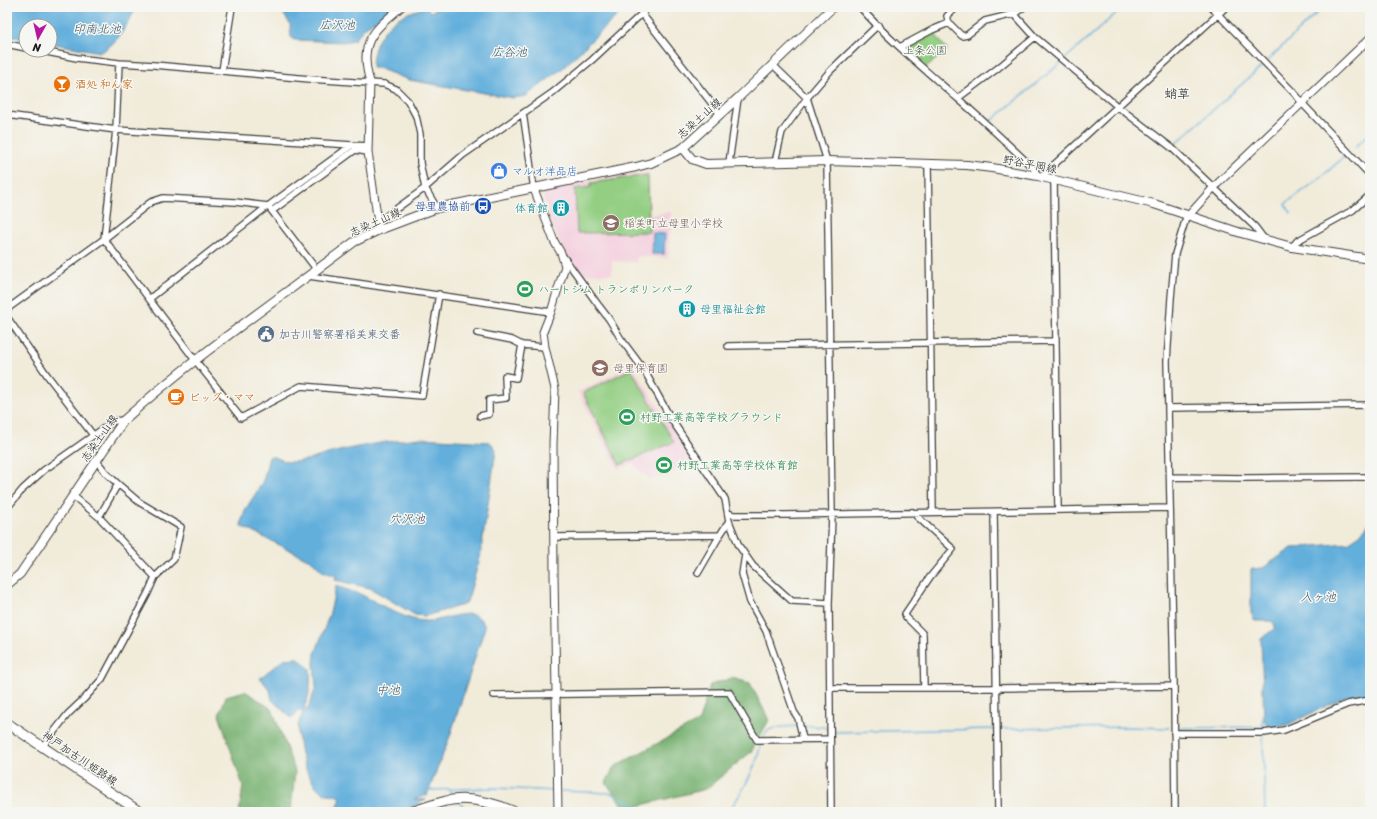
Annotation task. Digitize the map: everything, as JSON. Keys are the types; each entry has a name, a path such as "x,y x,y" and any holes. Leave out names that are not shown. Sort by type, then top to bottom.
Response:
{"main road":[{"name":"志染土山線","path":"7,586 20,574 124,420 195,360 354,242 379,230 436,208 636,167 651,163 683,148 738,98 833,7"},
{"name":"野谷平岡線","path":"683,148 692,159 706,164 827,161 979,166 1041,177 1154,204 1241,233 1292,247 1370,259"},
{"name":"神戸加古川姫路線","path":"7,723 140,812"},
{"path":"411,812 446,801 462,799 496,804 515,812"}],"street":[{"path":"222,71 232,7"},
{"path":"379,230 368,149 370,82 366,60 371,36 378,27 402,7"},
{"path":"378,222 425,188 463,155 552,92 592,60 649,7"},
{"path":"860,7 900,47 958,98 1041,177 1226,7"},
{"path":"956,7 946,16 949,23 962,36 967,35 984,21 1014,14 1024,7"},
{"path":"1008,7 1036,36 1117,106 1172,148 1255,227 1264,240"},
{"path":"1211,7 1296,95 1370,175"},
{"path":"642,14 720,114"},
{"path":"900,47 949,23"},
{"path":"775,162 782,132 807,98 830,71 878,26"},
{"path":"958,98 998,68 1036,36"},
{"path":"1175,812 1174,686 1167,362 1175,254 1186,218 1214,187 1370,38"},
{"path":"7,44 18,46"},
{"path":"58,54 119,63 384,84 396,89 408,101 416,116 420,134 420,163 425,188 436,208"},
{"path":"119,63 116,130 104,239 240,418 301,386 422,396 439,294"},
{"path":"772,64 807,98 827,161 832,514 829,603 831,812"},
{"path":"729,163 738,98"},
{"path":"523,113 534,189 554,241 644,370 671,419 725,499 729,521 739,546 753,566 792,601 829,603"},
{"path":"7,116 116,130 352,145 368,149"},
{"path":"149,298 352,145"},
{"path":"270,208 355,150 368,149"},
{"path":"928,164 933,512"},
{"path":"1054,180 1058,510"},
{"path":"1292,247 1297,241 1353,210 1370,195"},
{"path":"7,309 104,239 151,202 163,198 235,202 270,208 317,270"},
{"path":"558,812 555,694 553,471 555,389 544,347 543,332 551,312 564,266 561,253"},
{"path":"309,276 439,294 551,312"},
{"path":"7,317 47,375 93,435"},
{"path":"477,333 512,340 522,345 544,347"},
{"path":"728,346 1055,341"},
{"path":"480,416 489,414 489,400 506,398 505,376 516,378 522,345"},
{"path":"1168,408 1370,405"},
{"path":"7,508 23,489 44,470 114,421 124,420"},
{"path":"42,747 68,714 102,679 155,577 174,559 181,527 139,502 107,474 96,460"},
{"path":"1170,477 1370,477"},
{"path":"99,517 118,484"},
{"path":"72,495 99,517 155,577"},
{"path":"728,514 994,512 1170,508"},
{"path":"912,512 953,549 930,577 905,614 906,617 923,634 924,688"},
{"path":"994,512 998,812"},
{"path":"698,573 729,521"},
{"path":"554,537 720,535"},
{"path":"745,555 742,574 750,602 766,631 794,712 798,718 803,739"},
{"path":"830,688 1174,686"},
{"path":"494,695 729,692 757,740 830,739"},
{"path":"1174,733 1264,732 1284,730 1348,704 1370,700"}],"shaded area":[{"name":"稲美町立母里小学校","path":"649,172 650,215 671,212 668,258 637,256 636,262 612,261 612,274 578,274 567,257 554,231 543,196 545,188"},
{"name":"村野工業高等学校グラウンド","path":"632,365 694,462 681,470 650,480 633,463 618,469 578,392"}],"green space":[{"name":"上条公園","path":"932,30 947,50 924,69 900,47"},
{"path":"648,175 649,232 577,233 575,189 591,187 591,183"},
{"name":"村野工業高等学校グラウンド","path":"631,369 674,442 620,465 583,393"},
{"path":"732,678 750,683 769,720 751,752 706,789 626,809 606,783 614,767 699,721 710,685"},
{"path":"245,691 272,709 295,771 291,812 239,812 243,786 219,715 226,696"}],"water":[{"name":"印南北池","path":"7,7 137,7 117,39 106,49 100,52 58,44 58,18 18,18 18,38 7,36"},
{"name":"広沢池","path":"279,7 395,7 364,28 354,40 344,42 295,40 291,37 290,24"},
{"name":"広谷池","path":"427,7 430,12 441,7 626,7 563,68 526,96 513,98 409,80 378,68 372,68 372,60 376,45 384,31 395,20 408,13"},
{"path":"653,233 665,234 664,254 652,254"},
{"name":"穴沢池","path":"420,438 489,442 496,450 480,558 467,602 463,605 425,616 415,615 370,588 335,580 336,576 322,571 312,561 241,526 244,513 264,478 269,457 275,457 287,462 296,462 356,447"},
{"name":"入ヶ池","path":"1370,522 1370,694 1345,697 1287,725 1268,728 1264,720 1261,639 1275,628 1274,623 1271,621 1255,621 1251,613 1251,569 1263,568 1292,548 1348,543 1360,535"},
{"name":"中池","path":"336,586 360,594 408,618 433,621 467,614 474,615 481,619 485,627 450,736 427,795 414,799 426,800 401,812 330,812 337,808 341,798 323,792 312,781 307,772 301,753 298,735 298,725 303,712 299,711 291,718 272,700 270,690 260,678 284,659 298,658 310,669 310,689 304,708 308,709 316,687 314,663 315,654 330,613"}],"waterway":[{"path":"1065,59 1123,7"},
{"path":"1267,61 1323,7"},
{"path":"990,122 1062,62"},
{"path":"1173,146 1262,66"},
{"path":"1355,147 1370,133"},
{"path":"1291,213 1285,204 1319,179 1345,156"},
{"path":"1179,728 1263,727 1262,721 1265,714"},
{"path":"763,738 769,730 780,727 817,726 828,729"},
{"path":"998,729 1130,727 1169,728"},
{"path":"832,732 995,729"},
{"path":"1263,735 1265,812"},
{"path":"727,812 748,780 757,759 762,741"},
{"path":"429,790 495,788 555,791"},
{"path":"448,789 453,795"},
{"path":"561,791 611,793 617,796 620,800 630,801 648,812"},
{"path":"460,803 470,812"},
{"path":"7,808 12,812"}],"place":[{"name":"酒処 和ん家","path":"62,84"},
{"name":"マルオ洋品店","path":"499,171"},
{"name":"母里農協前","path":"483,206"},
{"name":"体育館","path":"561,208"},
{"name":"稲美町立母里小学校","path":"611,223"},
{"name":"ハートジム トランポリンパーク","path":"525,289"},
{"name":"母里福祉会館","path":"687,309"},
{"name":"加古川警察署稲美東交番","path":"266,334"},
{"name":"母里保育園","path":"600,368"},
{"name":"ビッグ・ママ","path":"176,397"},
{"name":"村野工業高等学校グラウンド","path":"627,417"},
{"name":"村野工業高等学校体育館","path":"664,465"}],"district":[{"name":"蛸草","path":"1177,93"}]}
